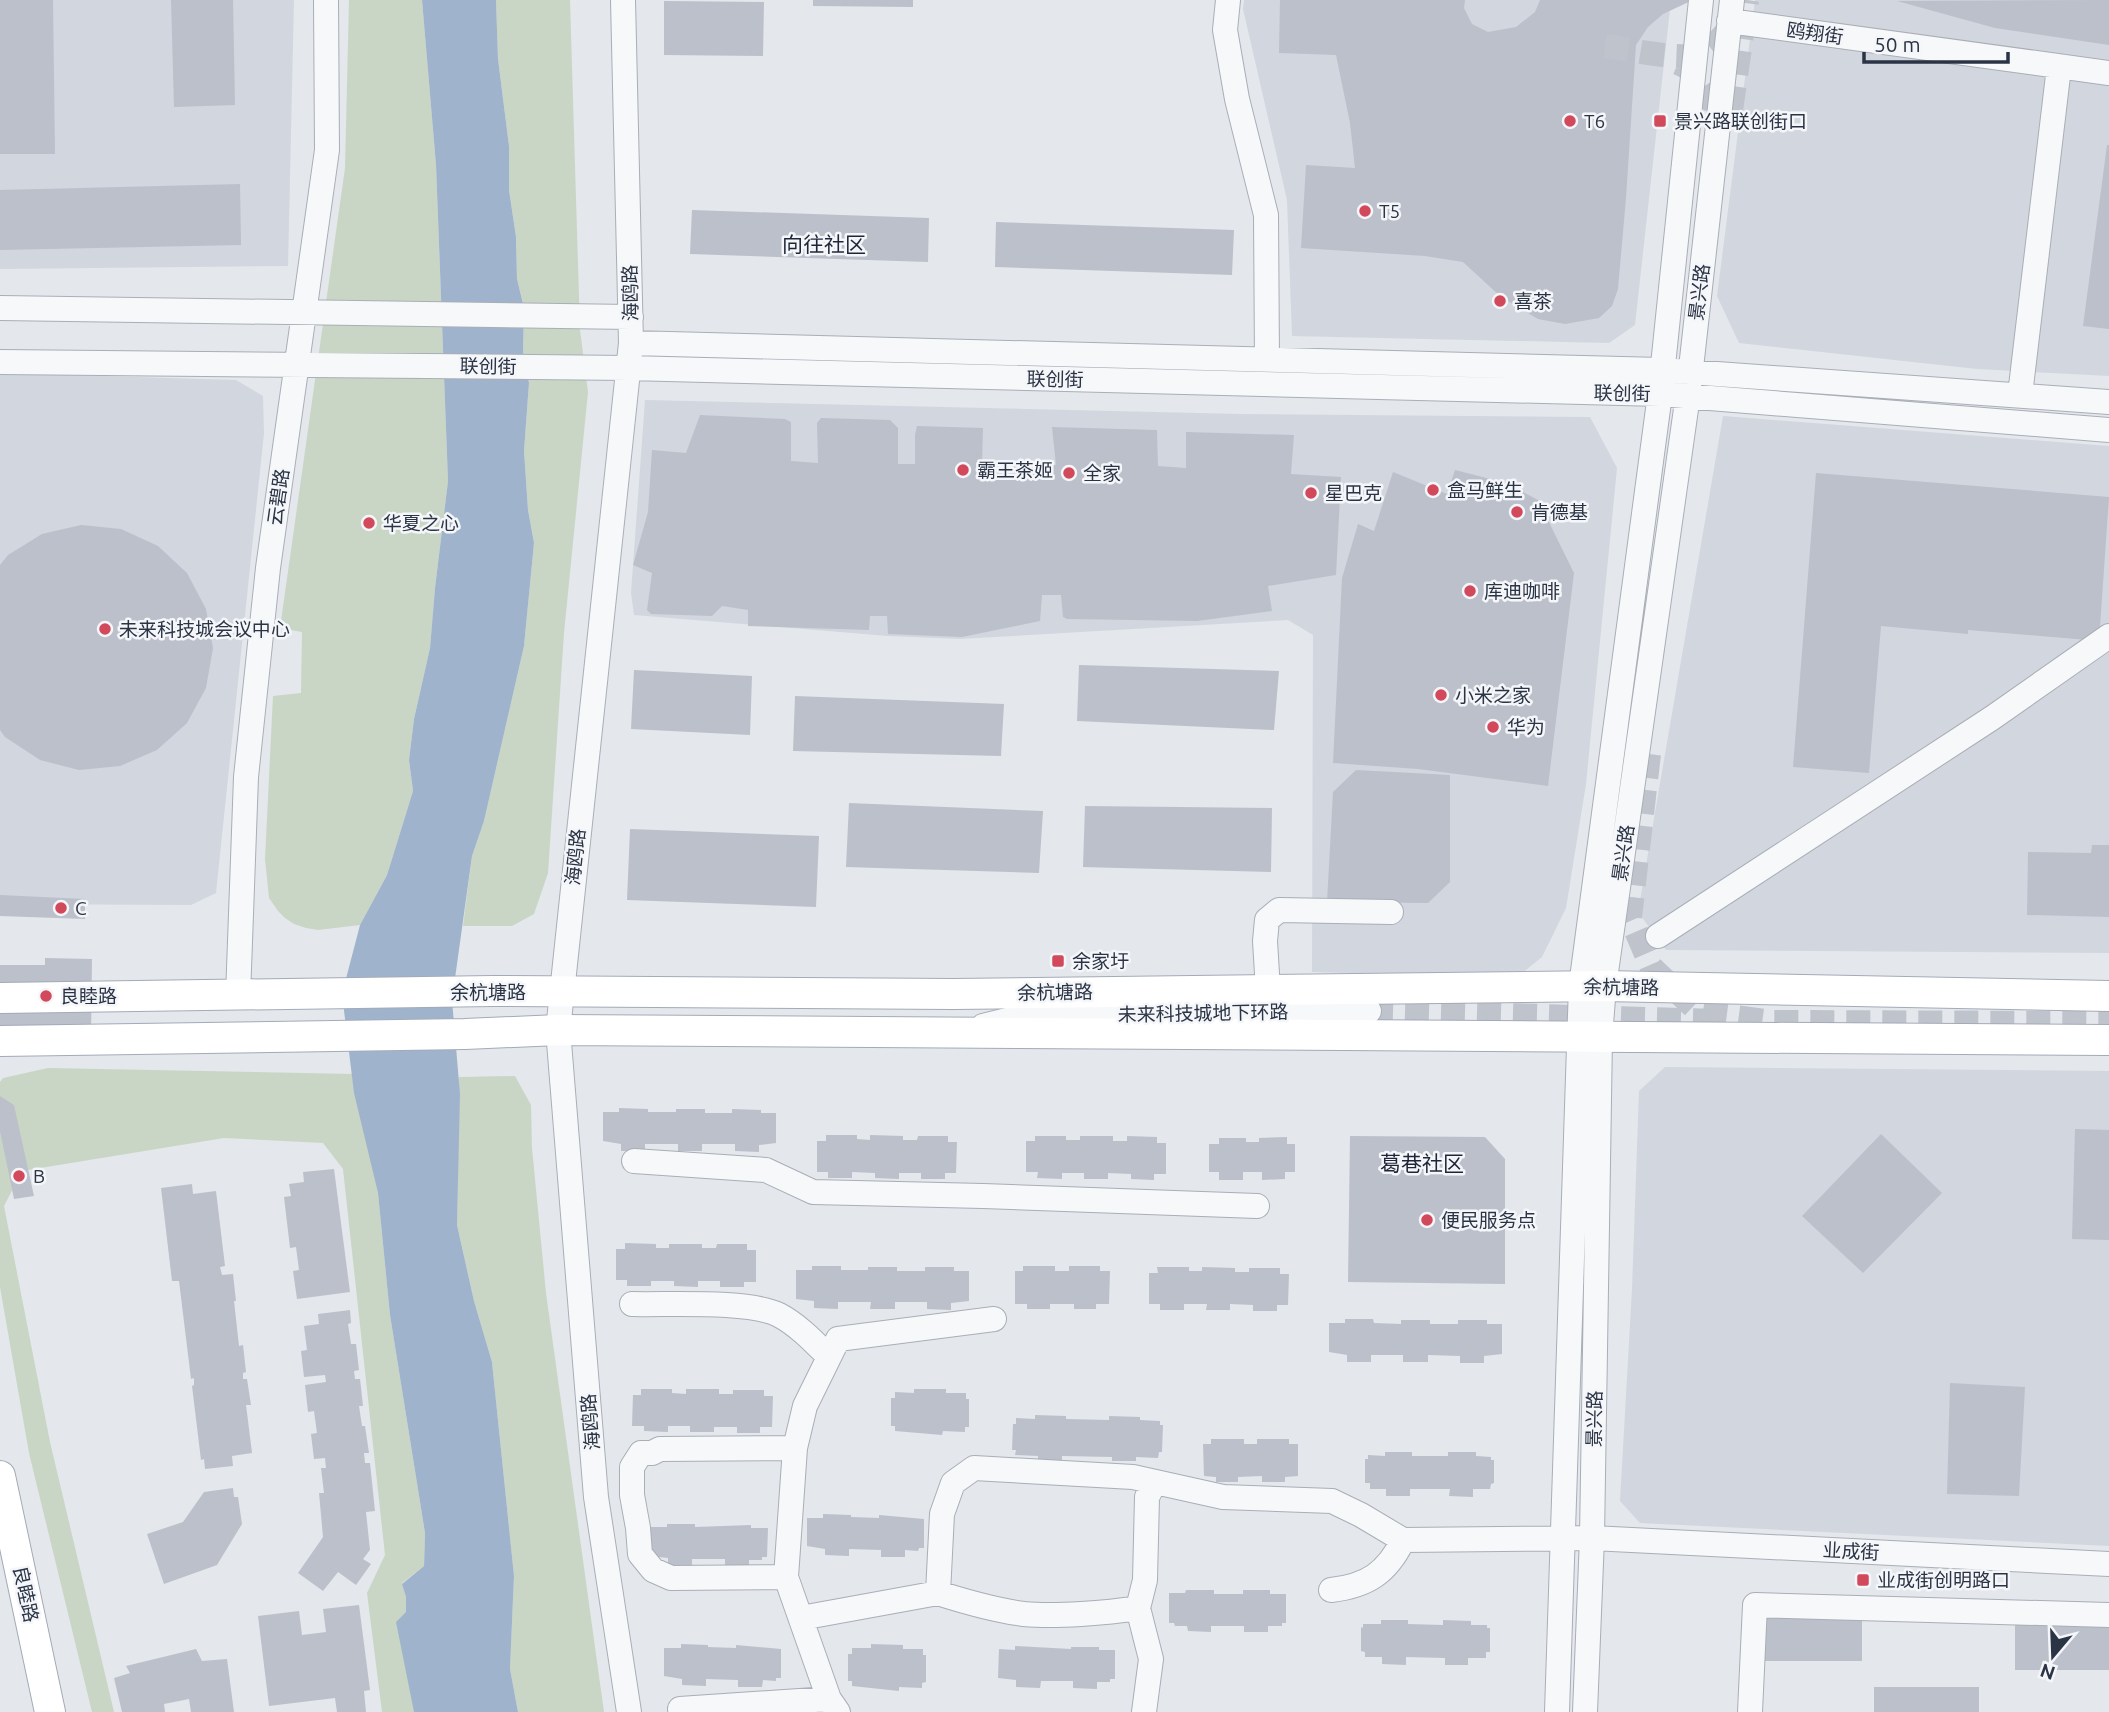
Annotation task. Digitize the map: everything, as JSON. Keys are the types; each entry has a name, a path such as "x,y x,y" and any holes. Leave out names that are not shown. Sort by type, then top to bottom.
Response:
{"main road":[{"name":"余杭塘路","path":"0,998 494,991 954,994 1592,986 2109,996"},
{"name":"余杭塘路","path":"0,1041 465,1034 558,1030 2109,1040"},
{"name":"良睦路","path":"0,1476 50,1712"}],"street":[{"name":"云碧路","path":"238,996 246,777 268,568 327,150 326,0"},
{"name":"海鸥路","path":"622,0 631,343 558,1030 596,1497 629,1712"},
{"path":"1228,0 1225,30 1237,99 1266,215 1267,359"},
{"name":"景兴路","path":"1557,1712 1562,1539 1592,986 1661,382 1701,0"},
{"name":"景兴路","path":"1592,986 1689,383 1731,11"},
{"name":"鸥翔街","path":"1731,11 2059,67 2109,73"},
{"path":"2020,395 2059,67"},
{"path":"0,308 631,317"},
{"name":"联创街","path":"631,343 1267,359 1661,382"},
{"name":"联创街","path":"0,362 1661,382 2020,395 2109,402"},
{"name":"联创街","path":"1689,383 2109,430"},
{"path":"1658,936 1992,719 2109,636"},
{"path":"1268,990 1266,920 1279,911 1391,912"},
{"name":"未来科技城地下环路","path":"954,994 1022,1006 1368,1007 1028,1015 956,1032"},
{"name":"景兴路","path":"1585,1712 1592,1538 1590,1036"},
{"path":"634,1161 766,1170 813,1192 1257,1206"},
{"path":"632,1304 757,1307 779,1315 798,1327 830,1357"},
{"path":"680,1709 833,1705 786,1577 795,1448 804,1406 838,1339 994,1319"},
{"path":"786,1577 671,1578 653,1570 640,1554 632,1495 632,1467 641,1453 652,1453 660,1449 795,1448"},
{"path":"938,1593 942,1514 953,1483 975,1468 1133,1477 1223,1497 1332,1501 1402,1540 1393,1560 1380,1572 1354,1587 1331,1590"},
{"path":"1144,1712 1151,1659 1138,1608 1144,1580 1147,1497 1155,1482"},
{"name":"业成街","path":"1402,1540 1592,1538 2109,1564"},
{"path":"801,1618 938,1593 978,1605 1025,1614 1115,1612 1138,1608"},
{"path":"1750,1712 1755,1605 2109,1615"}],"shaded area":[{"path":"0,0 294,0 288,266 0,269"},
{"path":"1244,0 1671,0 1635,325 1609,343 1292,336 1287,200 1243,9"},
{"path":"1755,0 2109,0 2109,376 1977,369 1739,343 1717,296"},
{"path":"0,373 236,380 263,396 264,433 216,893 191,905 0,904"},
{"path":"645,400 1241,414 1590,417 1617,468 1586,784 1566,908 1542,957 1517,977 1312,972 1313,635 1288,620 960,639 888,636 634,615 631,593"},
{"path":"1723,416 2109,446 2109,953 1666,950 1638,912"},
{"path":"1665,1067 2109,1071 2109,1546 1640,1523 1620,1501 1632,1289 1639,1091"}],"green space":[{"path":"349,0 422,0 436,165 448,481 430,648 414,719 409,760 413,791 387,875 360,925 318,930 294,924 278,911 269,898 265,859 273,696 301,693 302,632 280,628 345,168"},
{"path":"496,0 570,0 580,330 588,392 564,633 548,873 534,914 512,926 463,926 472,856 484,821 524,646 534,543 528,510 524,451 529,383 523,352 524,308 517,279 516,237 509,190 509,146 498,59"},
{"path":"48,1068 352,1074 378,1193 390,1315 425,1533 424,1566 402,1583 406,1597 415,1712 382,1712 367,1593 385,1555 343,1169 323,1143 224,1138 22,1171 4,1206 50,1442 114,1712 92,1712 29,1453 0,1287 0,1082 3,1078"},
{"path":"515,1076 531,1105 532,1148 546,1293 604,1712 518,1712 510,1669 514,1576 492,1362 474,1301 457,1225 459,1077"}],"water":[{"path":"422,0 496,0 498,59 509,146 509,190 516,237 517,279 524,308 523,352 529,383 524,451 528,510 534,543 524,646 484,821 472,856 452,1000 460,1094 457,1225 474,1301 492,1362 514,1576 510,1669 518,1712 414,1712 396,1622 406,1612 406,1597 402,1584 424,1566 425,1533 390,1315 378,1193 354,1093 342,994 360,925 387,875 413,791 409,760 414,719 430,648 448,481 436,165"}],"building":[{"path":"0,0 53,0 55,154 0,154"},
{"path":"171,0 233,0 235,105 174,107"},
{"path":"813,0 913,0 913,7 813,6"},
{"path":"1280,0 1465,0 1464,8 1472,24 1488,32 1516,27 1535,12 1540,0 1693,0 1663,14 1648,27 1636,45 1618,289 1612,306 1599,318 1565,324 1538,319 1501,297 1463,262 1425,256 1301,248 1306,165 1355,168 1350,123 1336,55 1279,53"},
{"path":"2109,0 2109,45 1995,28 1897,1"},
{"path":"664,1 764,2 763,56 664,55"},
{"path":"2109,145 2109,329 2083,326"},
{"path":"240,184 241,245 0,250 0,190"},
{"path":"692,210 929,218 928,262 690,254"},
{"path":"996,222 1234,230 1232,275 995,267"},
{"path":"700,415 785,419 791,422 791,461 818,463 817,423 821,418 890,420 898,428 898,464 915,464 917,426 983,428 982,464 1056,465 1052,427 1157,430 1158,466 1186,468 1186,432 1294,435 1291,474 1341,477 1336,575 1268,586 1272,611 1197,621 1067,619 1063,617 1061,595 1042,595 1040,621 962,637 888,634 887,616 870,616 869,630 748,626 748,610 722,606 712,616 651,614 647,610 652,573 633,565 648,512 652,450 686,453"},
{"path":"1455,470 1506,483 1538,500 1574,573 1548,786 1418,769 1333,763 1342,578 1358,524 1374,531 1393,472 1447,494"},
{"path":"1816,473 2109,497 2099,641 1881,626 1869,773 1793,767"},
{"name":"未来科技城会议中心","path":"81,525 121,529 158,546 187,573 206,609 213,648 206,688 187,723 157,750 120,766 79,770 40,760 5,737 0,730 0,565 8,555 42,534"},
{"path":"1079,665 1279,671 1274,730 1077,721"},
{"path":"634,670 752,676 750,735 631,729"},
{"path":"795,696 1004,704 1001,756 793,751"},
{"path":"1356,770 1450,775 1450,882 1428,903 1327,902 1333,792"},
{"path":"849,803 1043,811 1039,873 846,867"},
{"path":"1085,806 1272,808 1271,872 1083,867"},
{"path":"630,829 819,836 816,907 627,900"},
{"path":"2092,845 2109,845 2109,917 2027,915 2028,852 2091,853"},
{"path":"0,895 85,899 85,919 0,916"},
{"name":"良睦路","path":"45,958 92,959 91,1036 0,1028 0,965 45,965"},
{"path":"0,1096 14,1105 34,1196 14,1199 0,1131"},
{"path":"619,1108 648,1109 648,1112 705,1109 705,1113 732,1113 732,1109 776,1113 776,1143 759,1145 759,1152 735,1151 735,1144 702,1144 702,1151 678,1151 678,1144 645,1144 645,1151 621,1151 621,1144 603,1141 603,1112 619,1112"},
{"path":"2075,1129 2109,1130 2109,1240 2072,1239"},
{"path":"1881,1134 1942,1193 1863,1273 1802,1216"},
{"path":"826,1135 857,1135 857,1139 870,1140 870,1135 903,1136 903,1140 917,1140 918,1136 948,1136 948,1142 957,1142 956,1173 945,1173 945,1179 921,1179 921,1173 899,1173 899,1179 875,1178 875,1173 852,1172 852,1178 828,1178 828,1172 817,1172 817,1141 826,1141"},
{"path":"1035,1136 1066,1136 1066,1140 1080,1140 1080,1136 1113,1136 1113,1141 1127,1141 1127,1136 1157,1137 1157,1143 1166,1143 1166,1174 1154,1174 1154,1180 1131,1179 1131,1174 1108,1173 1108,1179 1084,1179 1084,1173 1062,1173 1062,1179 1037,1178 1038,1172 1026,1172 1026,1141 1035,1141"},
{"name":"便民服务点","path":"1350,1136 1485,1137 1505,1159 1505,1284 1348,1282"},
{"path":"1287,1137 1287,1144 1295,1144 1295,1172 1285,1172 1285,1179 1262,1180 1262,1172 1243,1172 1243,1180 1219,1180 1219,1172 1209,1172 1209,1144 1219,1144 1219,1138 1246,1138 1246,1142 1259,1142 1259,1138"},
{"path":"334,1169 350,1292 297,1299 293,1271 299,1270 296,1247 290,1248 284,1197 291,1196 289,1184 304,1182 303,1172"},
{"path":"192,1184 193,1194 216,1191 225,1266 220,1267 222,1275 233,1274 239,1346 243,1345 246,1372 243,1373 243,1379 247,1379 251,1405 246,1405 252,1453 232,1456 233,1466 205,1469 204,1459 201,1460 192,1386 194,1378 191,1379 179,1281 172,1281 161,1188"},
{"path":"625,1243 656,1244 656,1248 669,1248 669,1244 702,1244 702,1248 716,1248 717,1244 747,1244 747,1250 756,1250 756,1282 744,1282 744,1287 720,1287 720,1281 698,1281 698,1287 674,1286 674,1281 651,1281 651,1286 627,1286 627,1280 616,1280 616,1249 625,1249"},
{"path":"812,1266 841,1266 841,1270 897,1267 897,1271 954,1267 954,1271 969,1271 969,1301 951,1303 951,1310 927,1309 927,1302 895,1302 895,1309 870,1309 871,1302 838,1302 838,1309 814,1308 814,1301 796,1299 796,1270 812,1270"},
{"path":"1023,1266 1055,1266 1055,1271 1069,1271 1069,1266 1100,1266 1100,1271 1110,1271 1109,1304 1096,1304 1096,1309 1074,1309 1074,1304 1050,1304 1050,1309 1027,1309 1027,1304 1015,1304 1015,1271 1023,1271"},
{"path":"1157,1267 1189,1267 1189,1271 1202,1271 1202,1267 1235,1268 1235,1272 1249,1272 1249,1268 1280,1268 1280,1274 1289,1274 1288,1305 1277,1305 1277,1311 1253,1311 1253,1305 1230,1304 1230,1310 1206,1310 1207,1304 1184,1304 1184,1310 1160,1310 1160,1304 1149,1304 1149,1273 1158,1273"},
{"path":"350,1310 351,1323 348,1324 351,1344 356,1344 359,1370 354,1371 355,1379 360,1379 363,1406 359,1406 369,1453 364,1453 365,1463 370,1463 375,1511 366,1512 370,1550 363,1559 371,1564 356,1585 338,1572 323,1591 298,1573 323,1537 319,1493 324,1493 321,1468 326,1468 325,1458 314,1459 311,1434 317,1433 314,1411 308,1412 305,1385 326,1382 325,1375 304,1377 301,1351 307,1350 304,1326 319,1324 318,1314"},
{"path":"1345,1319 1373,1319 1374,1323 1401,1324 1401,1320 1458,1324 1458,1320 1487,1320 1487,1324 1502,1324 1502,1354 1484,1356 1484,1363 1460,1363 1460,1356 1428,1355 1428,1362 1403,1362 1403,1355 1371,1355 1371,1362 1347,1362 1347,1355 1329,1352 1329,1323 1345,1323"},
{"path":"1950,1383 2025,1387 2019,1496 1947,1494"},
{"path":"641,1389 672,1389 672,1393 686,1394 686,1389 719,1389 719,1394 733,1394 733,1390 764,1390 764,1396 773,1396 772,1427 760,1427 760,1433 737,1433 737,1427 714,1427 714,1432 690,1432 690,1426 668,1426 668,1432 644,1431 644,1426 632,1426 633,1395 641,1395"},
{"path":"914,1389 946,1389 946,1393 966,1393 966,1399 969,1399 969,1427 965,1427 965,1432 943,1431 942,1435 895,1431 895,1426 891,1426 891,1398 895,1398 895,1392 914,1393"},
{"path":"1035,1415 1109,1420 1109,1416 1140,1417 1140,1420 1160,1421 1160,1425 1163,1425 1162,1452 1159,1452 1158,1458 1136,1457 1136,1461 1112,1461 1112,1457 1062,1456 1062,1460 1038,1460 1038,1456 1015,1455 1016,1450 1012,1450 1013,1424 1016,1424 1016,1418 1035,1419"},
{"path":"1211,1439 1244,1439 1244,1444 1257,1444 1257,1439 1289,1439 1289,1444 1298,1444 1298,1476 1285,1477 1285,1482 1262,1482 1262,1476 1238,1477 1238,1482 1216,1482 1216,1477 1204,1476 1203,1444 1211,1444"},
{"path":"1385,1452 1412,1452 1412,1456 1448,1456 1448,1452 1476,1452 1476,1456 1491,1457 1491,1460 1494,1460 1494,1483 1490,1489 1473,1489 1473,1497 1449,1496 1450,1489 1410,1489 1410,1496 1386,1496 1386,1489 1370,1489 1370,1483 1365,1483 1365,1459 1368,1459 1368,1455 1385,1456"},
{"path":"233,1488 234,1497 238,1497 242,1524 217,1565 164,1584 147,1534 183,1522 204,1492"},
{"path":"823,1514 924,1519 924,1548 919,1548 918,1551 905,1550 905,1557 881,1557 881,1550 849,1549 849,1556 825,1555 825,1549 807,1546 807,1518 823,1518"},
{"path":"667,1524 695,1524 695,1527 751,1525 751,1528 768,1528 767,1557 762,1557 762,1560 749,1560 749,1566 725,1566 725,1559 692,1559 692,1565 668,1565 668,1558 650,1556 651,1527 667,1527"},
{"path":"1186,1590 1243,1594 1243,1590 1270,1590 1270,1594 1286,1594 1286,1623 1282,1623 1282,1626 1268,1626 1268,1632 1244,1632 1244,1626 1211,1626 1211,1632 1188,1631 1187,1626 1169,1623 1169,1593 1185,1593"},
{"path":"359,1605 370,1690 364,1691 366,1712 337,1712 335,1698 269,1706 258,1616 299,1611 302,1635 326,1632 323,1609"},
{"path":"1862,1611 1862,1661 1757,1661 1760,1612"},
{"path":"1381,1620 1408,1620 1408,1624 1443,1625 1443,1620 1471,1621 1471,1625 1487,1625 1487,1628 1490,1628 1490,1652 1486,1652 1486,1658 1468,1658 1468,1665 1445,1665 1445,1658 1406,1657 1406,1665 1382,1664 1382,1657 1365,1657 1365,1652 1361,1651 1361,1627 1363,1628 1363,1624 1381,1624"},
{"path":"2015,1621 2109,1621 2109,1670 2015,1670"},
{"path":"681,1644 781,1649 781,1678 776,1678 776,1681 763,1680 762,1687 738,1687 738,1680 706,1679 706,1686 682,1685 682,1679 664,1676 664,1648 681,1648"},
{"path":"871,1644 923,1649 923,1655 926,1655 926,1682 922,1683 922,1688 899,1687 899,1691 852,1686 852,1681 848,1681 848,1654 852,1654 852,1648 871,1648"},
{"path":"1015,1646 1071,1649 1099,1647 1099,1650 1115,1650 1115,1679 1110,1679 1110,1682 1097,1682 1097,1689 1073,1688 1073,1681 1041,1681 1040,1688 1016,1687 1016,1680 998,1678 999,1649 1015,1650"},
{"path":"196,1649 202,1661 227,1659 234,1712 191,1712 189,1699 164,1704 165,1712 122,1712 114,1678 130,1673 126,1666"},
{"path":"1874,1687 1979,1687 1979,1712 1874,1712"}],"tunnel":[{"path":"1731,110 1747,0"},
{"path":"1605,46 1690,56 1715,44 1735,20"},
{"path":"1678,63 1695,74 1707,88 1715,105 1719,125"},
{"path":"1649,754 1630,917 1652,968 1699,1012 1773,1022 2109,1023"},
{"path":"1369,1011 1715,1021"}],"place":[{"name":"T6","path":"1570,121"},
{"name":"景兴路联创街口","path":"1660,121"},
{"name":"T5","path":"1365,211"},
{"name":"喜茶","path":"1500,301"},
{"name":"霸王茶姬","path":"963,470"},
{"name":"全家","path":"1069,473"},
{"name":"盒马鲜生","path":"1433,490"},
{"name":"星巴克","path":"1311,493"},
{"name":"肯德基","path":"1517,512"},
{"name":"华夏之心","path":"369,523"},
{"name":"库迪咖啡","path":"1470,591"},
{"name":"未来科技城会议中心","path":"105,629"},
{"name":"小米之家","path":"1441,695"},
{"name":"华为","path":"1493,727"},
{"name":"C","path":"61,908"},
{"name":"余家圩","path":"1058,961"},
{"name":"良睦路","path":"46,996"},
{"name":"B","path":"19,1176"},
{"name":"便民服务点","path":"1427,1220"},
{"name":"业成街创明路口","path":"1863,1580"}],"district":[{"name":"向往社区","path":"824,245"},
{"name":"葛巷社区","path":"1422,1164"}]}
